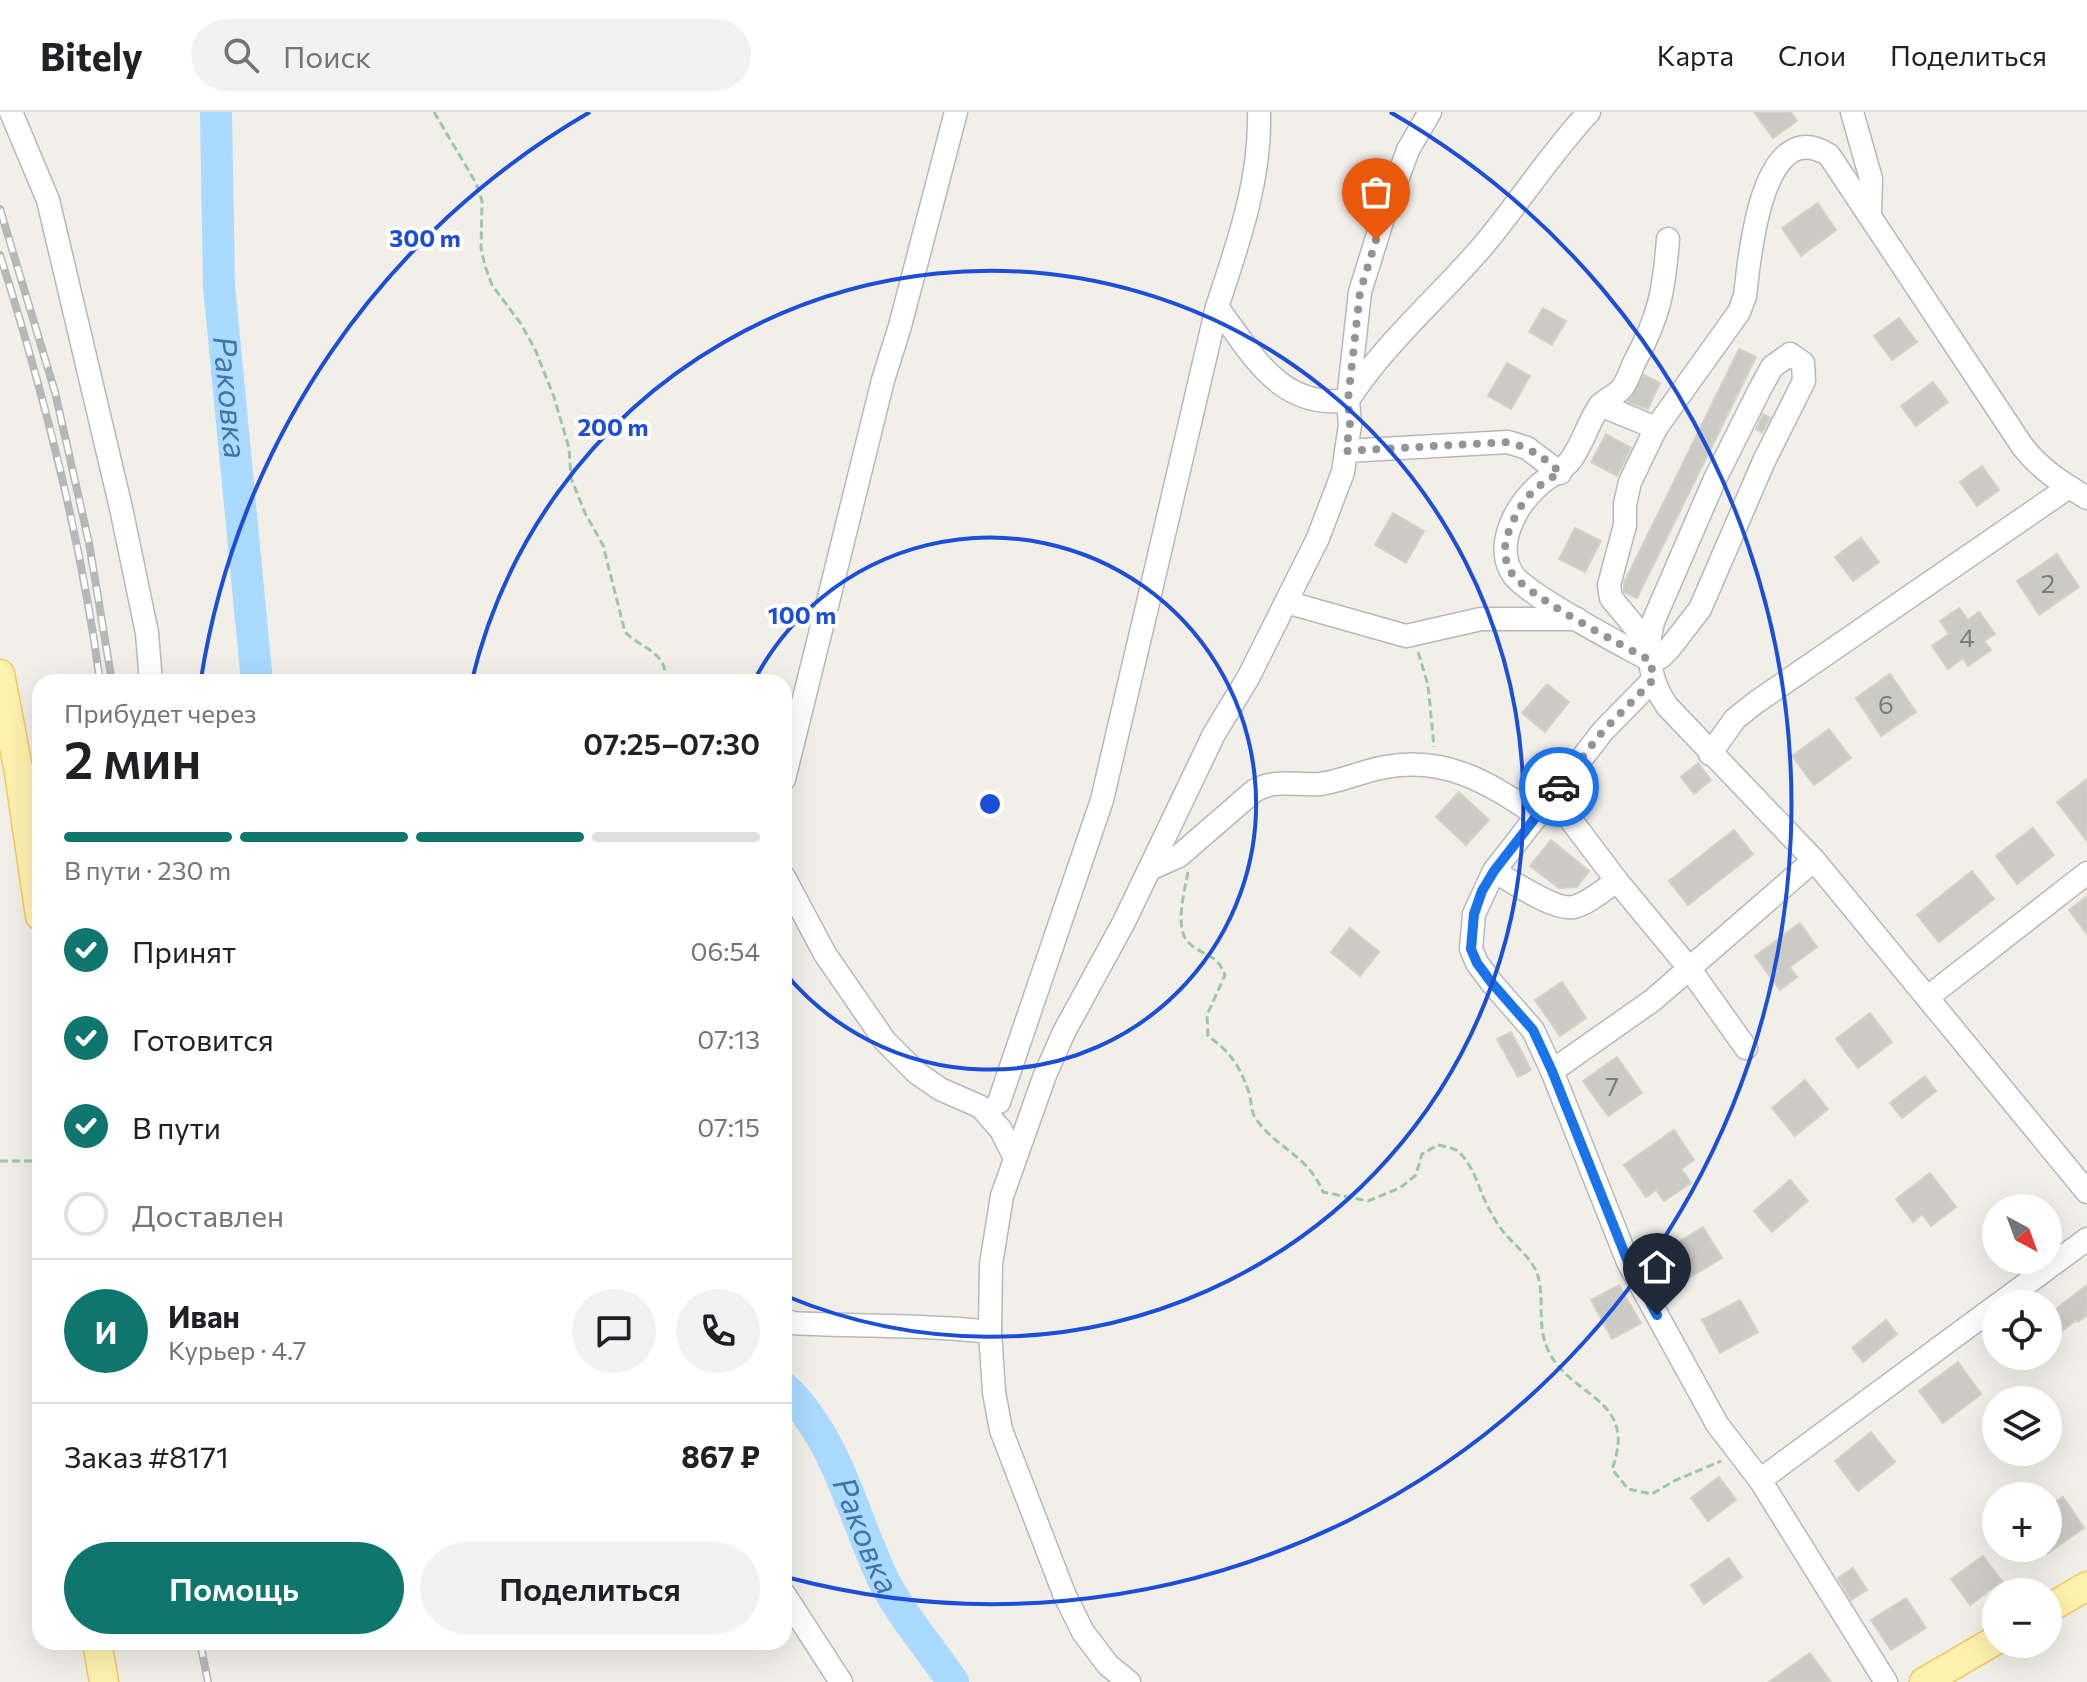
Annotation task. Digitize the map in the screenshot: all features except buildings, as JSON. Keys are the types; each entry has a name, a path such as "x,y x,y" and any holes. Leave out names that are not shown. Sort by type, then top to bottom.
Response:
{"main road":[{"path":"0,674 32,862"},
{"path":"2062,1601 2087,1586"},
{"path":"1924,1682 1982,1648"},
{"path":"98,1650 104,1682"}],"street":[{"path":"11,112 52,215 121,508 147,633 150,674"},
{"path":"792,747 883,380 956,112"},
{"path":"1014,1156 990,1105 1102,800 1217,307 1242,233 1260,138 1259,112"},
{"path":"1129,1682 1094,1649 1065,1596 1001,1430 994,1392 990,1332 991,1264 1002,1196 1014,1156 1064,1032 1150,869 1214,734 1248,678 1318,538 1343,472 1350,425 1348,400 1360,292 1408,150 1430,112"},
{"path":"1217,307 1277,383 1314,401 1329,403 1348,400 1376,362 1484,244 1589,112"},
{"path":"1852,112 1871,179 1870,214"},
{"path":"1710,754 1735,719 1755,703 2078,493 2036,465 1829,155 1818,144 1802,139 1789,142 1771,160 1763,182 1745,296 1739,312 1656,428 1630,482 1625,504 1625,525 1609,585 1611,598 1651,662 1667,706 1710,754 1814,860 2087,1192"},
{"path":"1651,662 1521,584 1512,575 1504,550 1515,516 1526,499 1538,485 1560,473 1580,448 1600,405 1622,388 1650,335 1664,292 1668,239"},
{"path":"1651,662 1653,622 1708,495 1772,367 1790,354 1798,357 1803,363 1804,381 1752,487 1708,592 1678,639 1661,657 1651,662 1603,731 1494,871 1474,914 1471,949 1491,982 1533,1030 1628,1262 1717,1424 1760,1480 1886,1682"},
{"path":"1600,405 1656,428"},
{"path":"1346,451 1508,442 1527,448 1560,473"},
{"path":"1286,602 1406,636 1481,619 1578,619"},
{"path":"1150,869 1179,856 1227,813 1266,784 1318,784 1387,767 1436,765 1490,785 1538,816"},
{"path":"1552,795 1617,881 1689,968 1746,1048"},
{"path":"1552,1071 1653,1000 1814,860"},
{"path":"1494,871 1558,906 1572,908 1617,881"},
{"path":"1928,997 2087,873"},
{"path":"792,892 825,954 885,1041 917,1073 940,1089 990,1105 1045,1075"},
{"path":"2018,1290 2087,1239"},
{"path":"1760,1480 1982,1317"},
{"path":"792,1323 887,1328 937,1326 990,1332"},
{"path":"792,1606 841,1682"}],"path":[{"path":"434,112 476,183 482,201 481,248 485,266 492,285 535,349 554,397 569,448 571,478 585,513 603,545 625,632 635,642 650,648 660,659 666,674"},
{"path":"1406,636 1425,669 1436,765"},
{"path":"1189,863 1182,927 1188,941 1219,961 1225,975 1207,1015 1208,1036 1233,1057 1248,1089 1254,1116 1270,1136 1315,1173 1323,1192 1368,1201 1400,1188 1416,1175 1422,1154 1438,1145 1456,1150 1471,1169 1503,1232 1535,1268 1543,1293 1540,1317 1546,1347 1566,1375 1605,1405 1617,1428 1620,1448 1612,1469 1628,1489 1652,1494 1707,1466 1740,1456"},
{"path":"0,1161 32,1161"}],"waterway":[{"name":"Раковка","path":"216,112 219,286 256,674"},
{"name":"Раковка","path":"792,1397 818,1430 831,1454 890,1592 953,1682"}],"railway":[{"path":"0,209 55,392 89,543 111,674"},
{"path":"0,255 32,360 72,520 99,674"},
{"path":"202,1650 208,1682"}],"way so far":[{"path":"1376,240 1360,292 1348,400 1350,425 1346,451 1508,442 1527,448 1543,458 1560,473 1538,485 1515,516 1504,550 1512,575 1533,592 1651,661 1653,680 1603,731 1559,787"}],"route":[{"path":"1559,787 1482,891 1474,914 1471,949 1491,982 1533,1030 1628,1262 1657,1315"}]}
